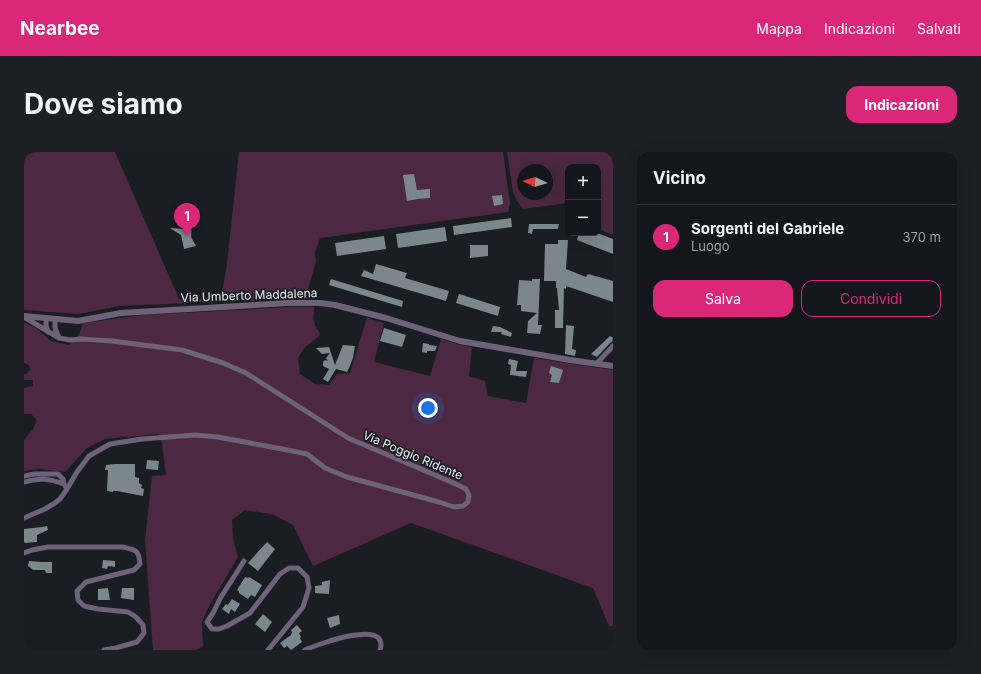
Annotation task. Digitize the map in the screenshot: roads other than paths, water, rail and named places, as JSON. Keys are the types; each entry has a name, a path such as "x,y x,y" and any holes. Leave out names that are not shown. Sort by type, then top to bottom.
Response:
{"street":[{"name":"Via Umberto Maddalena","path":"24,317 78,321 129,313 288,303 320,303 335,305 386,318 460,341 613,366"},
{"name":"Via Poggio Ridente","path":"24,317 59,338 70,340 81,339 112,341 182,350 224,363 246,373 348,438 456,484 466,489 469,495 468,502 463,506 454,507 347,477 325,468 307,454 218,437 195,435 142,438 110,444 90,456 77,472 60,499 45,509 24,518"},
{"path":"46,318 48,332"},
{"path":"55,319 55,328 59,338"},
{"path":"596,364 613,346"},
{"path":"24,476 34,474 58,474 63,479 67,489"},
{"path":"24,482 38,479 54,480 64,484"},
{"path":"24,553 48,547 123,547 134,550 139,555 140,564 134,570 86,582 77,591 78,600 84,606 128,612 136,616 143,625 144,633 137,642 104,650"},
{"path":"244,561 207,622 212,629 219,629 227,626 250,613 280,574 289,568 298,568 307,577 309,588 302,607 268,650"},
{"path":"305,650 323,643 346,637 373,634 380,639 380,650"}],"place":[{"name":"Sorgenti del Gabriele","path":"187,236"}]}
